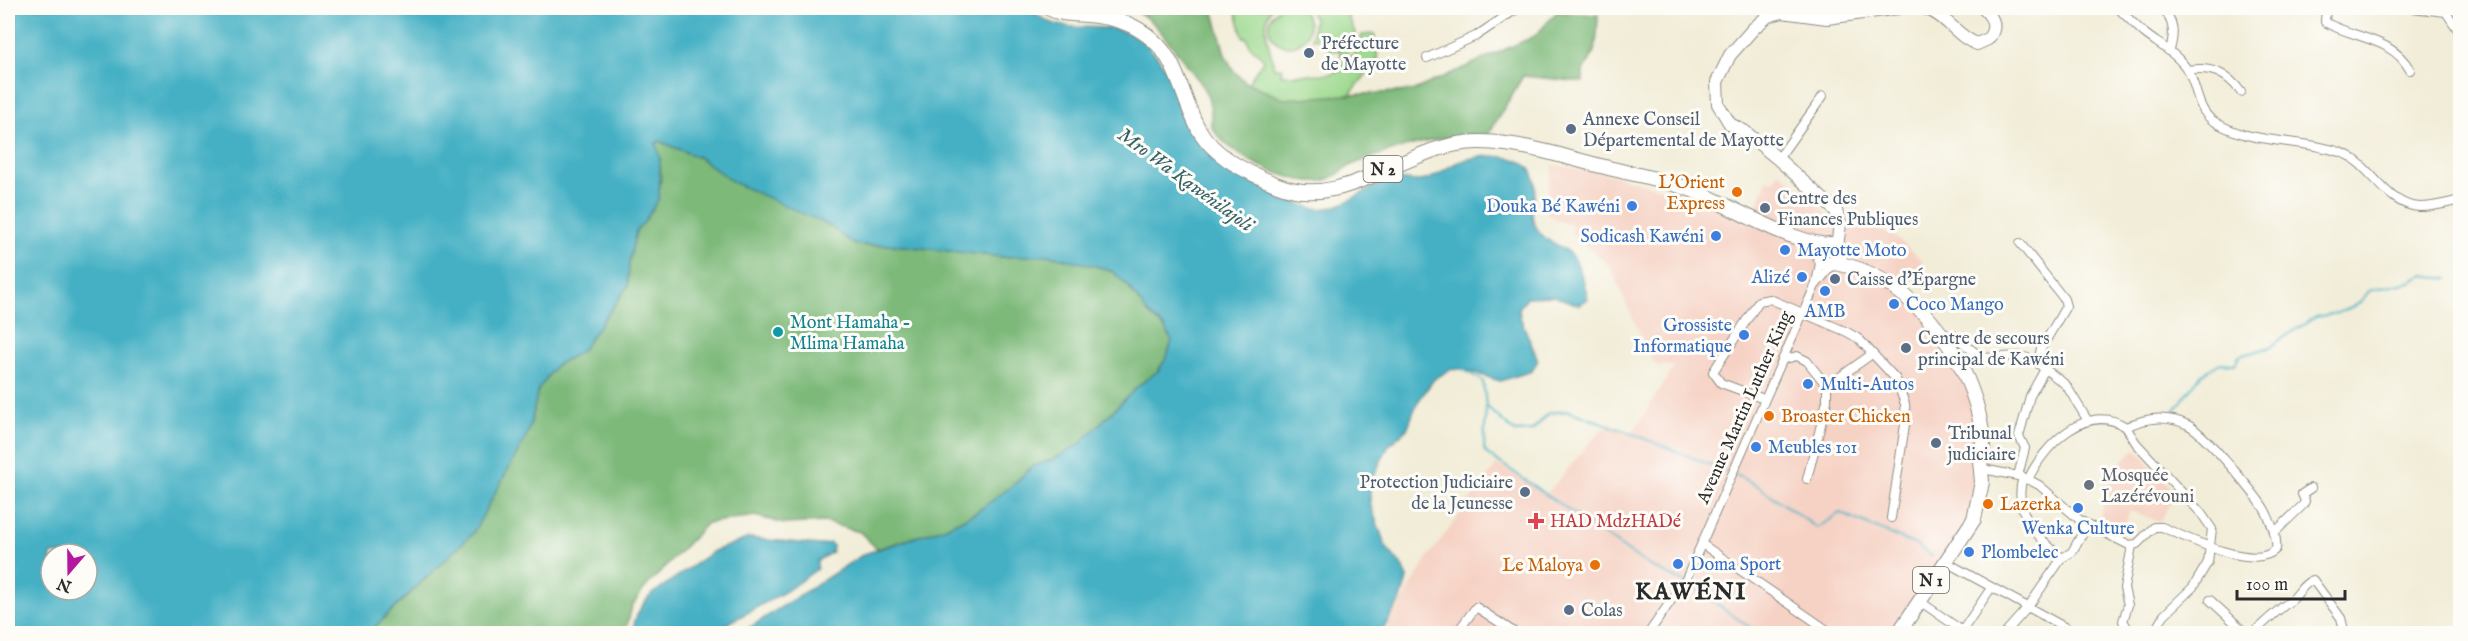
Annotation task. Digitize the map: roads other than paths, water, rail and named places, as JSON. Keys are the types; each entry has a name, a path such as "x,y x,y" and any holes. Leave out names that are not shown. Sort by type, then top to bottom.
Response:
{"main road":[{"name":"N 2","path":"1048,8 1070,15 1125,21 1140,29 1167,55 1198,128 1215,149 1238,166 1280,185 1308,192 1331,191 1402,160 1457,144 1498,143 1557,154 1685,188 1831,253"},
{"path":"1831,253 1840,230 1839,218 1831,204 1724,117 1716,89 1721,70 1754,28 1776,13 1827,18 1898,8"},
{"path":"1925,8 1938,13 1966,38 1977,44 1988,39 1994,27 1992,17 1983,8"},
{"name":"N 1","path":"1831,253 1877,279 1912,304 1945,340 1966,372 1976,403 1974,415 1982,464 1978,500 1957,543 1898,633"},
{"name":"N 1","path":"1892,633 1906,618"}],"street":[{"path":"1426,58 1476,36 1518,8"},
{"path":"2118,8 2145,33 2170,50 2188,70 2205,110 2217,122 2247,133 2348,155 2373,175 2394,198 2410,205 2430,206 2460,200"},
{"path":"2163,8 2172,20 2174,31 2170,50"},
{"path":"2326,8 2325,22 2386,46 2405,61 2410,70"},
{"path":"2412,8 2445,9 2459,29"},
{"path":"2188,70 2201,68 2220,72 2241,92"},
{"path":"1778,159 1823,96"},
{"path":"2020,243 2064,299 2066,306 2041,349 2037,363"},
{"name":"Avenue Martin Luther King","path":"1648,633 1684,582 1831,253"},
{"path":"1764,399 1721,383 1713,372 1716,364 1759,301 1770,299 1847,332 1872,354 1896,379 1905,404 1891,518"},
{"path":"1945,340 1953,335 1982,358 2020,356 2037,363 2066,385 2088,421"},
{"path":"1827,386 1872,354"},
{"path":"1782,360 1797,356 1807,361 1827,386 1827,401 1807,479"},
{"path":"2045,369 2030,396 2019,436 2025,448 2021,511 2025,519 2062,558"},
{"path":"2126,427 2149,418 2168,418 2196,429 2267,513 2274,532 2276,549 2269,555 2220,552 2162,527 2154,527 2132,546 2124,588 2128,605 2123,621 2132,633"},
{"path":"2023,478 2052,445 2079,424 2088,421 2110,421 2126,427 2136,443 2168,480 2207,520 2212,529 2212,547 2208,562 2193,587 2163,615 2153,633"},
{"path":"1982,464 2023,478 2053,495 2087,525 2132,546"},
{"path":"2274,532 2303,505 2305,501 2302,494 2311,488"},
{"path":"2004,633 2028,607 2062,558 2072,552 2087,525"},
{"path":"1702,544 1833,633"},
{"path":"1944,561 2077,633"},
{"path":"2210,600 2249,633 2282,605 2291,601 2303,584 2313,580 2335,609 2345,633"},
{"path":"1918,600 1963,633 1991,588"},
{"path":"1456,633 1476,607 1517,633"}],"water":[{"name":"Mro Wa Kawénilajoli","path":"8,8 1030,8 1044,19 1057,25 1114,29 1128,33 1143,42 1161,62 1168,74 1189,124 1203,147 1248,180 1300,204 1323,209 1334,207 1383,183 1393,180 1425,180 1456,163 1469,159 1497,156 1516,160 1530,169 1534,176 1532,212 1535,226 1547,239 1573,256 1581,274 1588,299 1579,305 1554,296 1527,297 1519,308 1520,317 1538,360 1532,371 1500,381 1462,369 1451,369 1434,379 1417,403 1407,429 1389,445 1370,483 1370,504 1386,547 1404,568 1407,579 1401,599 1381,633 741,633 864,554 944,528 975,513 1012,486 1033,466 1054,459 1080,444 1138,386 1158,371 1167,357 1172,341 1165,328 1147,312 1127,285 1113,272 1049,255 1003,257 895,245 855,245 828,225 735,183 700,158 659,141 656,143 660,158 659,198 636,231 629,262 628,286 581,351 555,366 538,390 530,427 524,441 473,533 368,633 8,633"},
{"path":"749,538 820,545 830,543 833,546 832,552 817,561 817,569 786,591 711,633 634,633 636,617 652,594 714,551"}],"waterway":[{"path":"2171,415 2202,374 2220,363 2235,364 2239,356 2268,348 2315,317 2338,313 2360,303 2369,291 2409,282 2424,275 2448,279"},
{"path":"1461,368 1483,381 1486,406 1484,449 1486,453 1648,565 1690,585 1759,634"},
{"path":"1486,406 1515,432 1532,431 1549,413 1568,411 1731,473"},
{"path":"1736,475 1758,486 1817,528 1840,513 1916,545 1932,556"}],"place":[{"name":"Préfecture de Mayotte","path":"1309,53"},
{"name":"Annexe Conseil Départemental de Mayotte","path":"1571,129"},
{"name":"L'Orient Express","path":"1737,192"},
{"name":"Douka Bé Kawéni","path":"1632,206"},
{"name":"Centre des Finances Publiques","path":"1765,208"},
{"name":"Sodicash Kawéni","path":"1716,236"},
{"name":"Mayotte Moto","path":"1785,250"},
{"name":"Alizé","path":"1802,277"},
{"name":"Caisse d'Épargne","path":"1835,279"},
{"name":"AMB","path":"1825,291"},
{"name":"Coco Mango","path":"1894,304"},
{"name":"Mont Hamaha - Mlima Hamaha","path":"778,332"},
{"name":"Grossiste Informatique","path":"1744,335"},
{"name":"Centre de secours principal de Kawéni","path":"1906,348"},
{"name":"Multi-Autos","path":"1808,384"},
{"name":"Broaster Chicken","path":"1769,416"},
{"name":"Tribunal judiciaire","path":"1936,443"},
{"name":"Meubles 101","path":"1756,447"},
{"name":"Mosquée Lazérévouni","path":"2089,485"},
{"name":"Protection Judiciaire de la Jeunesse","path":"1525,492"},
{"name":"Lazerka","path":"1988,504"},
{"name":"Wenka Culture","path":"2078,508"},
{"name":"HAD MdzHADé","path":"1536,521"},
{"name":"Plombelec","path":"1969,552"},
{"name":"Doma Sport","path":"1678,564"},
{"name":"Le Maloya","path":"1595,565"},
{"name":"Colas","path":"1569,610"}],"district":[{"name":"KAWÉNI","path":"1691,591"}]}
